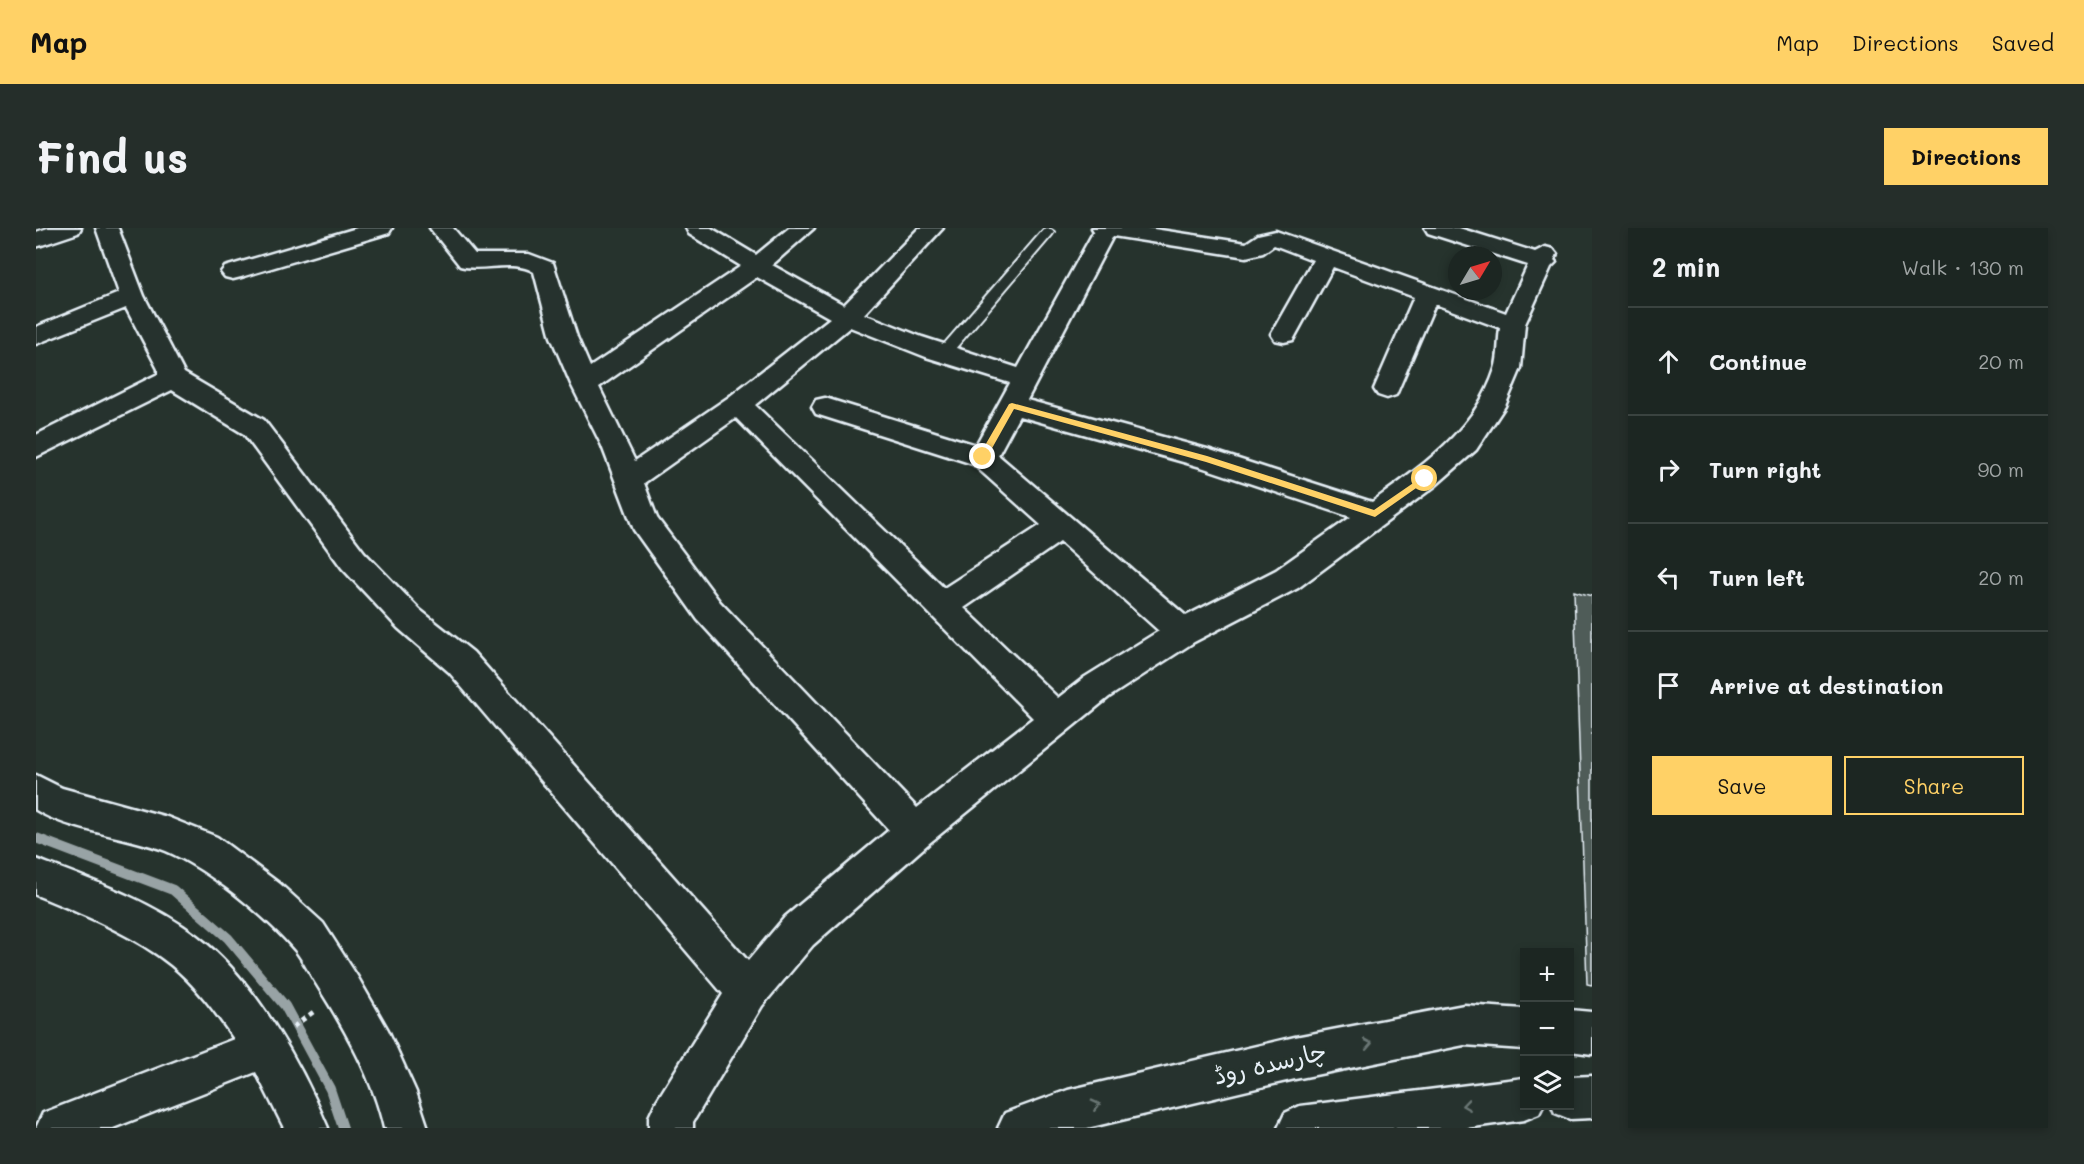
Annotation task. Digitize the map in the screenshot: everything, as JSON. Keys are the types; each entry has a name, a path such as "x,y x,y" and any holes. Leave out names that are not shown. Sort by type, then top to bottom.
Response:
{"street":[{"path":"36,240 70,228"},
{"path":"107,228 132,296 171,369 171,377"},
{"path":"233,272 381,228"},
{"path":"441,228 468,261 539,262 545,268 564,337 584,384 616,446 644,522 709,611 915,831"},
{"path":"584,384 757,266 802,228"},
{"path":"629,479 738,404 847,316 932,228"},
{"path":"671,1128 671,1117 748,992 799,931 915,831 1115,675 1184,633 1287,579 1425,479 1466,443 1492,406 1508,368 1513,324 1545,258 1436,228"},
{"path":"697,229 757,266 847,316 944,353 1025,379"},
{"path":"983,457 1104,229 1246,250 1252,250 1266,238 1276,238 1513,324"},
{"path":"1284,334 1326,256"},
{"path":"1387,388 1428,292"},
{"path":"36,336 132,296"},
{"path":"36,447 159,386 171,377"},
{"path":"171,377 254,427 353,560 409,619 461,662 748,992"},
{"path":"738,404 1057,720"},
{"path":"1012,405 1207,459 1375,514"},
{"path":"825,407 983,457 1184,633"},
{"path":"941,607 1061,527"},
{"path":"36,791 54,802 167,834 204,850 267,897 309,937 343,990 373,1045 401,1107 406,1128"},
{"path":"36,877 94,900 180,947 203,968 266,1048 306,1128"},
{"name":"چارسدہ روڈ","path":"1020,1128 1068,1111 1295,1058 1464,1025 1520,1029"},
{"path":"1574,1031 1592,1033"},
{"path":"58,1128 266,1048"},
{"path":"1574,1098 1592,1097"},
{"path":"1300,1128 1520,1100"}],"lane":[{"path":"944,353 1048,232"}],"path":[{"path":"266,1048 343,990"}],"building":[{"path":"1574,591 1592,596 1592,985 1587,984"}],"waterway":[{"path":"36,838 173,890 228,938 285,1006 330,1089 343,1128"}],"route":[{"path":"983,457 1012,405 1207,459 1375,514 1425,479"}]}
